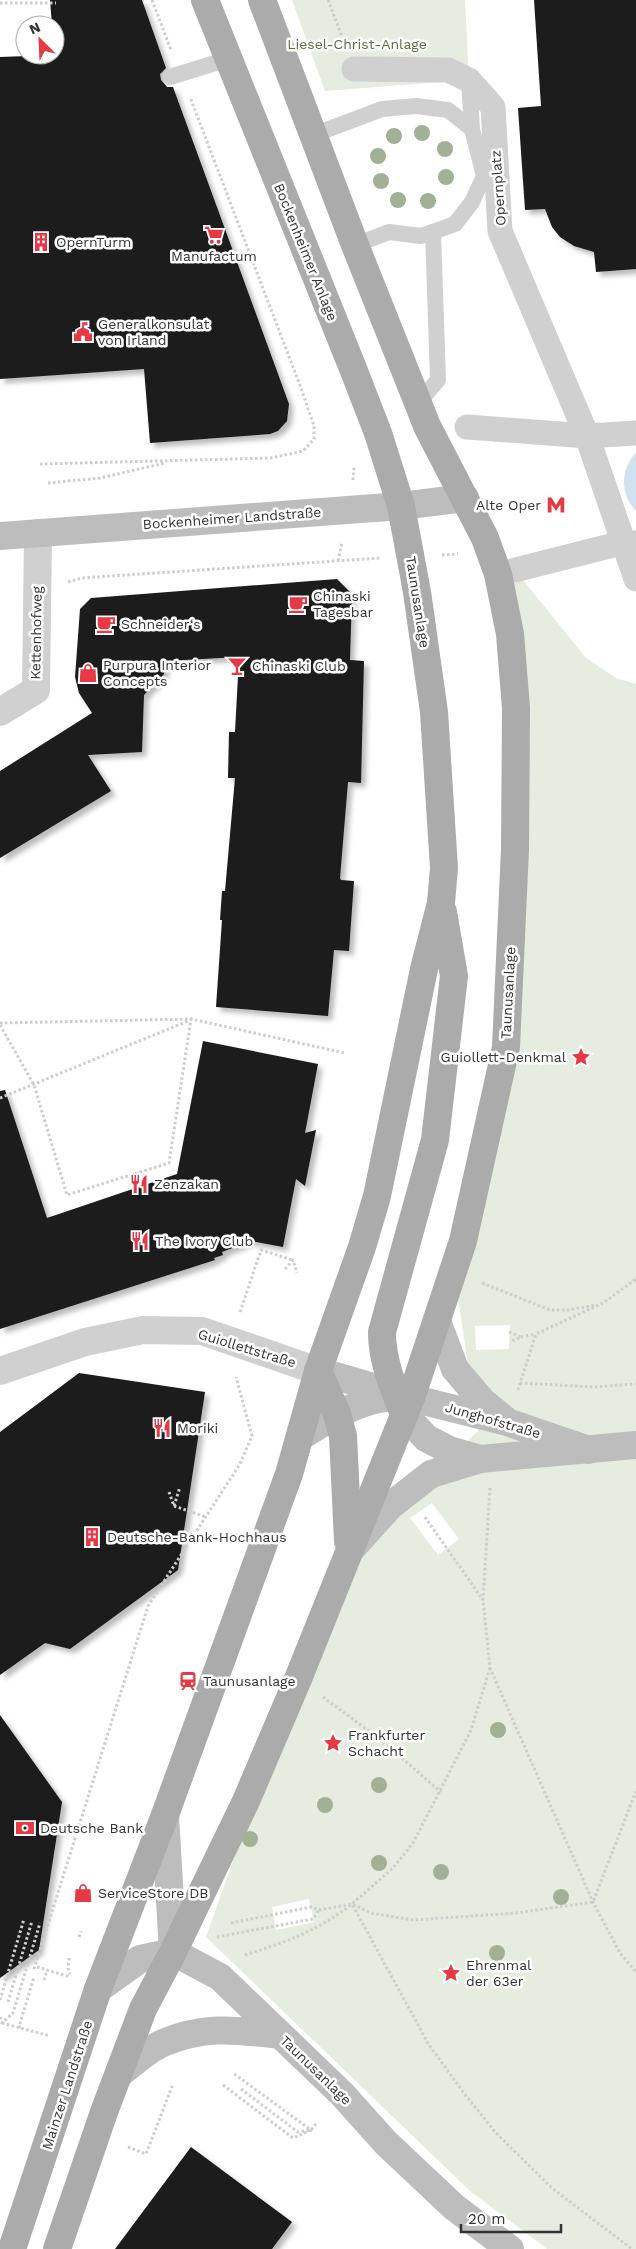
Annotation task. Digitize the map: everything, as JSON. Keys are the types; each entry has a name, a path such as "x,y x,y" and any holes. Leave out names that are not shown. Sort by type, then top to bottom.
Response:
{"main road":[{"name":"Bockenheimer Anlage","path":"206,0 354,371 378,434 401,506"},
{"path":"262,0 355,245 423,414"},
{"name":"Taunusanlage","path":"423,414 485,538 498,574 510,634 516,708 515,850 506,1047 463,1241 437,1322 402,1400 348,1553 298,1679 246,1801 173,1952 220,1977 342,2094 386,2143 454,2207 510,2249"},
{"name":"Bockenheimer Landstraße","path":"0,536 401,506 465,498"},
{"name":"Taunusanlage","path":"124,1921 165,1814 300,1437 318,1371 378,1196 424,969 441,903 444,868 434,712 417,592 401,506"},
{"path":"402,1400 382,1350 382,1332 435,1140 454,976 441,903"},
{"path":"437,1322 455,1369 483,1402 507,1422"},
{"path":"318,1371 402,1400"},
{"name":"Taunusanlage","path":"318,1371 337,1414 343,1436 348,1553"},
{"path":"300,1437 337,1414 362,1404 402,1400"},
{"name":"Junghofstraße","path":"402,1400 507,1422 589,1450"},
{"name":"Junghofstraße","path":"402,1400 426,1438 485,1469 589,1450 636,1445"},
{"path":"348,1553 390,1506 431,1474 485,1469"},
{"path":"57,2249 104,2112 144,2009 173,1952 165,1814"},
{"name":"Mainzer Landstraße","path":"12,2249 98,1990 124,1921"},
{"path":"98,1990 140,1959 173,1952"},
{"path":"120,2074 162,2043 193,2033 224,2028 280,2035"}],"street":[{"name":"Opernplatz","path":"354,69 448,70 469,80 493,107 500,230 587,436 629,543 636,579"},
{"path":"467,427 587,436 636,433"},
{"name":"Kettenhofweg","path":"0,712 36,690 38,533"},
{"path":"515,570 629,543"},
{"name":"Guiollettstraße","path":"0,1372 85,1342 143,1330 202,1331 318,1371"}],"lane":[{"path":"175,76 228,59"},
{"path":"355,245 389,232 421,236 455,224 472,202 484,176 472,129 469,80"},
{"path":"313,135 382,110 416,106 448,110 472,129"},
{"path":"423,414 438,380 433,232"}],"path":[{"path":"40,464 271,458 303,451 314,439 314,426 301,388 175,76 152,0"},
{"path":"328,0 354,69"},
{"path":"0,3 56,3"},
{"path":"48,483 100,478 171,461"},
{"path":"37,592 81,578 338,561"},
{"path":"191,1019 170,1163 67,1195 34,1085 0,1024 191,1019 345,1053"},
{"path":"0,1098 191,1019"},
{"path":"34,1969 148,1606 240,1464 252,1436 234,1369 232,1341 261,1250 294,1260"},
{"path":"285,1269 294,1260"},
{"path":"294,1260 297,1273"},
{"path":"510,1342 521,1337 536,1334 603,1303 636,1279"},
{"path":"475,1280 550,1310 569,1310 603,1303"},
{"path":"509,1332 521,1337"},
{"path":"516,1396 536,1334"},
{"path":"520,1383 594,1386 636,1384"},
{"path":"485,1469 483,1600 490,1668 593,1902 620,1953 636,1972"},
{"path":"174,1506 180,1487"},
{"path":"169,1492 174,1506"},
{"path":"174,1506 206,1517"},
{"path":"419,1509 483,1600"},
{"path":"244,1954 287,1942 331,1920 393,1868 413,1843 441,1792 471,1730 490,1668"},
{"path":"298,1679 381,1740 441,1792"},
{"path":"593,1902 636,1792"},
{"path":"231,1923 311,1907 319,1910 352,1904 371,1913 414,1920 516,1912 593,1902"},
{"path":"352,1904 429,2045 466,2096 497,2134 553,2189 632,2249"},
{"path":"217,1937 313,1918 319,1910"},
{"path":"0,2000 24,1919"},
{"path":"8,2002 32,1921"},
{"path":"2,2023 13,2013 40,1923"},
{"path":"79,1938 81,1930"},
{"path":"67,1983 70,1974 68,1971 69,1958"},
{"path":"44,1980 47,1970"},
{"path":"29,2030 19,2027 34,1976"},
{"path":"0,2017 2,2023"},
{"path":"2,2023 51,2036 54,2027"},
{"path":"233,2072 311,2130"},
{"path":"128,2147 146,2154 173,2084"},
{"path":"223,2085 293,2138 311,2130 318,2123"},
{"path":"241,2089 298,2132 311,2130"}],"green space":[{"name":"Liesel-Christ-Anlage","path":"292,0 465,0 469,80 325,91"},
{"name":"Taunusanlage","path":"515,570 586,658 616,678 636,684 636,2249 547,2249 470,2191 206,1937 298,1679 348,1553 478,1431 454,1271 506,1047 515,849 498,574","holes":["510,1325 509,1349 476,1350 475,1326","432,1503 459,1539 438,1555 410,1518","309,1899 314,1922 276,1930 272,1907"]}],"water":[{"path":"636,453 636,511 627,497 624,482 627,467"}],"building":[{"path":"50,0 142,0 166,68 160,74 161,80 167,87 173,87 289,404 287,421 278,431 270,434 150,443 144,369 0,379 0,57 15,56 15,65 65,65 65,15 51,15"},
{"path":"534,0 636,0 636,269 596,272 594,252 574,246 560,237 552,227 545,209 525,210 518,108 541,106"},
{"path":"337,579 352,594 350,660 364,661 361,783 348,782 340,878 341,880 354,881 349,951 334,950 328,1016 216,1007 222,891 225,891 235,778 228,778 229,732 235,732 239,657 165,661 164,674 144,695 142,752 88,755 111,791 0,858 0,771 92,713 79,693 75,677 80,609 91,598"},
{"path":"203,1041 318,1064 305,1133 316,1130 305,1186 296,1179 283,1247 251,1241 222,1252 223,1255 214,1258 215,1260 0,1329 0,1091 5,1090 47,1218 177,1174"},
{"name":"Deutsche-Bank-Hochhaus","path":"79,1373 205,1392 178,1570 70,1649 45,1643 0,1675 0,1432"},
{"path":"0,1715 62,1802 39,1950 0,1978"},
{"path":"191,2147 292,2222 272,2249 115,2249"}],"place":[{"name":"Manufactum","path":"214,235"},
{"name":"OpernTurm","path":"41,242"},
{"name":"Generalkonsulat von Irland","path":"83,332"},
{"name":"Alte Oper","path":"556,505"},
{"name":"Chinaski Tagesbar","path":"298,604"},
{"name":"Schneider‘s","path":"106,624"},
{"name":"Chinaski Club","path":"237,666"},
{"name":"Purpura Interior Concepts","path":"88,673"},
{"name":"Guiollett-Denkmal","path":"581,1057"},
{"name":"Zenzakan","path":"139,1184"},
{"name":"The Ivory Club","path":"140,1241"},
{"name":"Moriki","path":"162,1428"},
{"name":"Deutsche-Bank-Hochhaus","path":"92,1537"},
{"name":"Taunusanlage","path":"188,1681"},
{"name":"Frankfurter Schacht","path":"333,1743"},
{"name":"Deutsche Bank","path":"25,1828"},
{"name":"ServiceStore DB","path":"83,1893"},
{"name":"Ehrenmal der 63er","path":"451,1973"}]}
